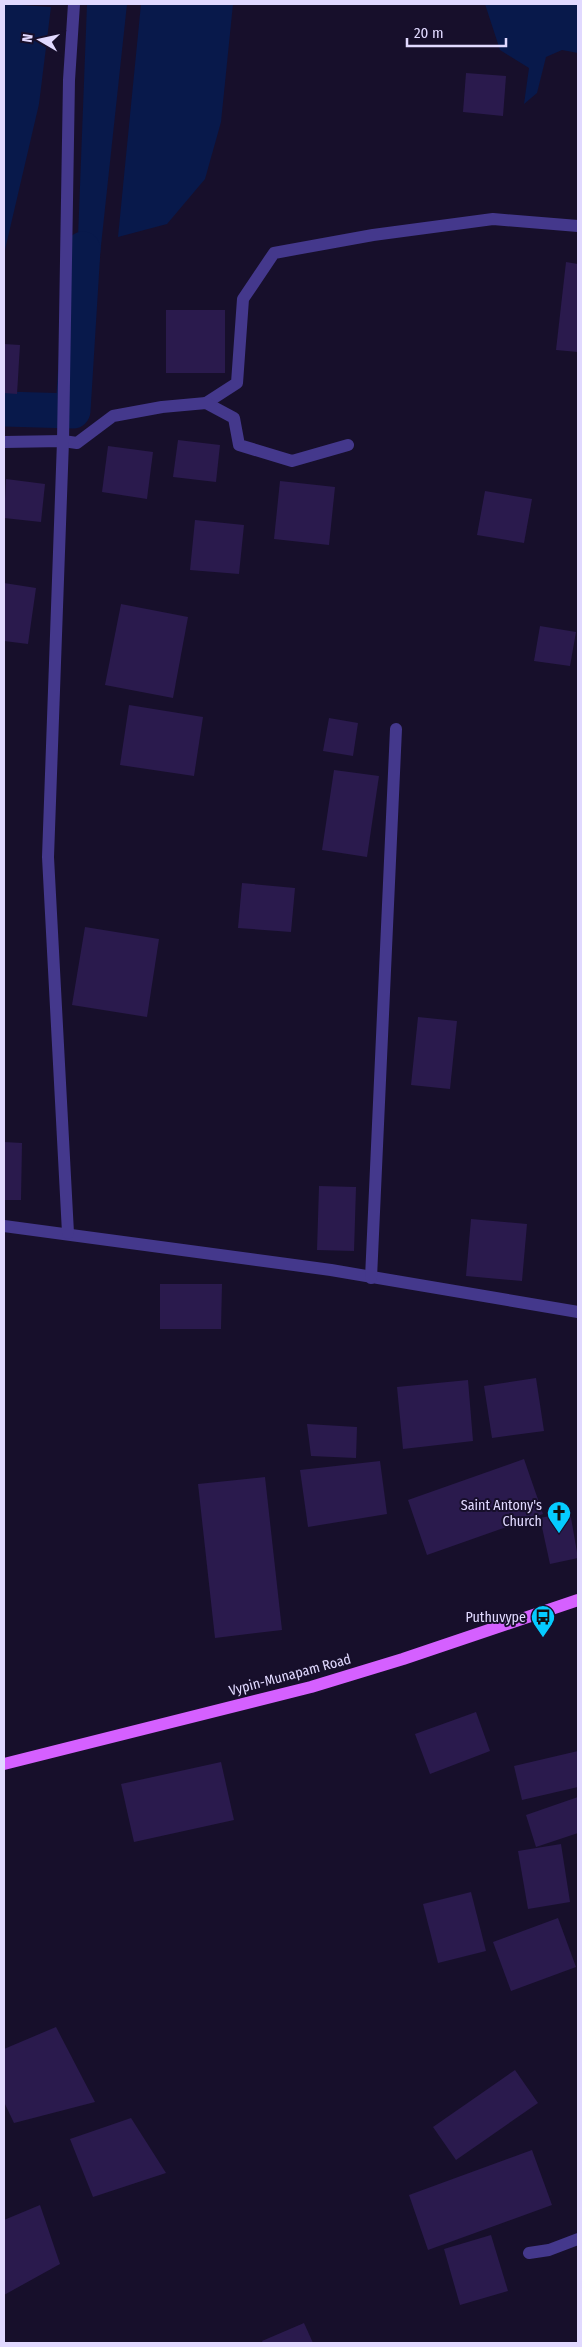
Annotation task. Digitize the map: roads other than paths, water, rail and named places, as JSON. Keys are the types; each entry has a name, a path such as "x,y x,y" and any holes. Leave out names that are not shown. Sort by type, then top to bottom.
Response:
{"main road":[{"name":"Vypin-Munapam Road","path":"4,1764 311,1687 403,1659 578,1600"}],"street":[{"path":"68,1233 48,858 63,441 70,80 74,4"},
{"path":"4,442 63,441 76,444 113,416 162,407 206,403 237,383 243,299 274,254 373,235 493,219 578,226"},
{"path":"206,403 234,418 239,445 274,456 292,461 348,445"},
{"path":"372,1278 396,729"},
{"path":"4,1226 68,1233 331,1270 578,1312"},
{"path":"529,2253 549,2250 578,2239"}],"water":[{"path":"4,4 51,7 39,104 4,254"},
{"path":"87,4 127,4 93,320 76,290"},
{"path":"141,4 233,4 221,122 205,179 167,224 118,237"},
{"path":"485,4 578,4 578,53 562,50 546,57 537,93 524,104 529,68 500,50"}],"waterway":[{"path":"4,409 73,411 83,249"}],"place":[{"name":"Saint Antony's Church","path":"559,1534"},
{"name":"Puthuvype","path":"543,1638"}]}
